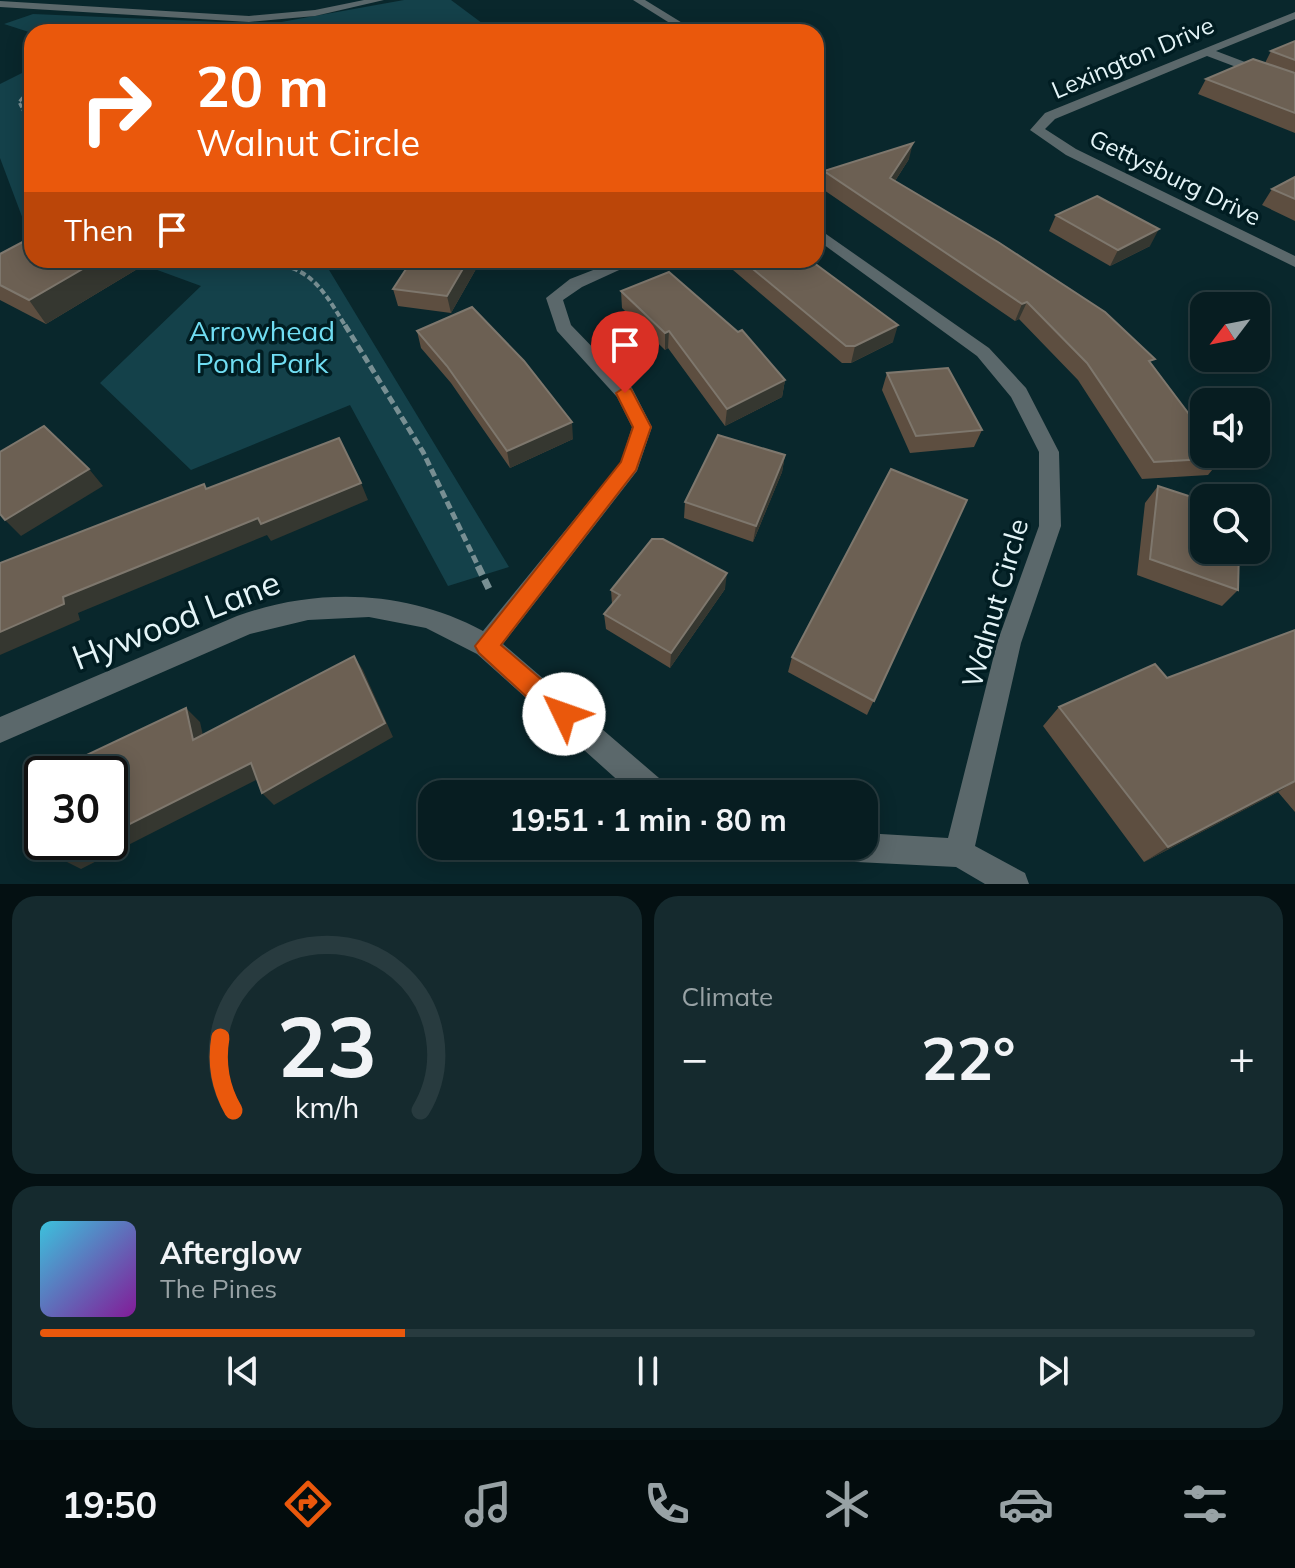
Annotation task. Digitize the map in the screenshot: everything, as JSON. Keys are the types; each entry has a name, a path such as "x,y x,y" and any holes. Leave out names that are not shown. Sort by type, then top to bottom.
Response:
{"street":[{"path":"0,4 249,19 315,13 379,0"},
{"path":"638,0 678,24"},
{"path":"1,17 22,7"},
{"name":"Lexington Drive","path":"1037,130 1050,116 1295,15"},
{"path":"1205,51 1295,85"},
{"name":"Gettysburg Drive","path":"1037,130 1071,152 1295,262"},
{"name":"Walnut Circle","path":"824,238 983,352 1019,393 1049,452 1050,526 1009,643 959,853"},
{"path":"486,646 630,465 642,427 625,393 563,327 554,298 576,283 613,268"},
{"name":"Hywood Lane","path":"0,730 203,641 281,613 326,605 386,606 430,618 486,646 637,780"},
{"path":"878,848 959,853 1014,884"}],"path":[{"path":"304,268 328,297 423,452 490,585 486,646"}],"green space":[{"path":"404,0 451,0 483,24 270,24"},
{"path":"33,14 270,24 24,24 24,30 4,24"},
{"path":"24,72 24,222 0,158 0,84"},
{"name":"Arrowhead Pond Park","path":"152,268 328,268 509,567 448,586 350,405 191,470 100,383 201,286"}],"building":[{"path":"1295,41 1295,60 1271,51"},
{"path":"1253,59 1295,73 1295,113 1206,79"},
{"path":"913,143 890,178 998,242 1105,312 1155,359 1149,361 1190,415 1190,460 1154,462 1087,363 1027,302 1022,304 824,171"},
{"path":"1295,177 1295,199 1272,189"},
{"path":"1097,196 1159,229 1118,250 1056,215"},
{"path":"24,241 24,268 84,268 29,300 0,285 0,254"},
{"path":"407,268 463,268 447,296 393,289"},
{"path":"752,268 821,268 898,325 855,346 846,346"},
{"path":"669,272 738,332 742,330 785,380 727,409 669,331 665,333 621,291"},
{"path":"472,307 524,361 572,422 507,451 447,366 417,331"},
{"path":"948,368 982,430 916,436 887,373"},
{"path":"44,426 89,469 5,520 0,514 0,452"},
{"path":"718,435 785,455 756,526 685,502"},
{"path":"339,438 361,483 261,524 258,518 63,597 64,604 0,632 0,563 204,484 206,489"},
{"path":"891,469 967,500 874,701 792,657"},
{"path":"1158,486 1190,496 1190,564 1239,564 1238,590 1150,559"},
{"path":"652,539 663,539 727,573 671,653 604,614 620,595 611,590"},
{"path":"1295,630 1295,781 1168,847 1059,707 1155,664 1167,678"},
{"path":"354,656 385,723 262,793 251,763 128,825 128,756 85,756 186,708 193,740"}],"route":[{"path":"564,714 486,646 630,465 642,427 625,393"}]}
